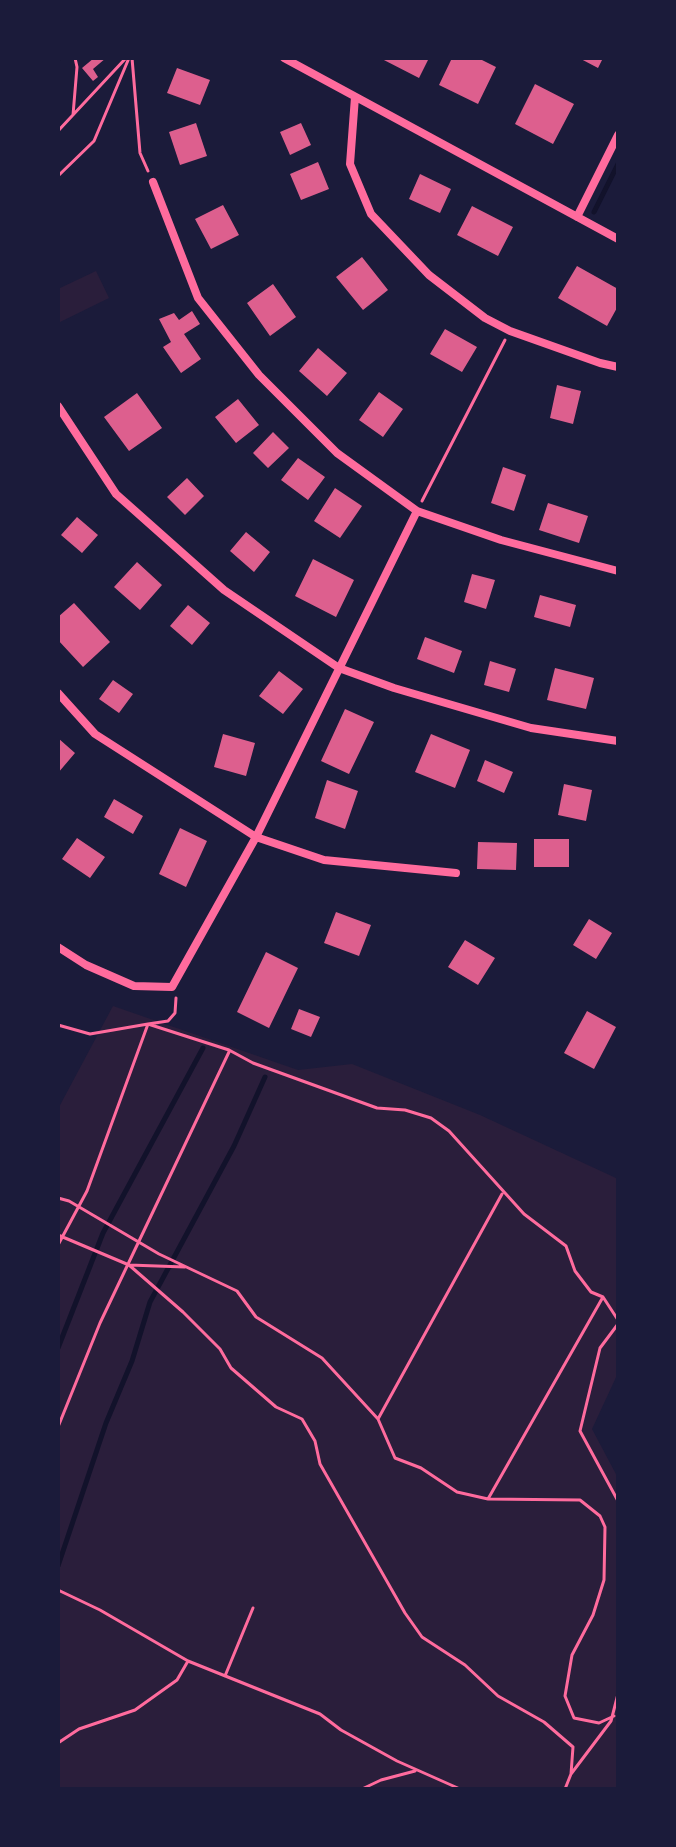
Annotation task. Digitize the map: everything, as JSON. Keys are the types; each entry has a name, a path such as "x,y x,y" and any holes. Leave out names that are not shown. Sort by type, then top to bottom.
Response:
{"street":[{"path":"284,58 618,239"},
{"path":"355,97 350,164 371,214 429,275 485,318 510,331 618,367"},
{"path":"577,217 618,135"},
{"path":"153,182 198,298 259,375 337,453 417,511 501,540 618,571"},
{"path":"58,406 116,494 224,590 339,668 394,688 531,728 618,741"},
{"path":"58,947 86,965 134,986 172,987 256,837 417,511"},
{"path":"58,693 95,734 256,837 324,860 456,873"}],"path":[{"path":"73,115 75,58"},
{"path":"58,131 129,58"},
{"path":"58,176 94,141 129,58"},
{"path":"129,58 140,153 153,182"},
{"path":"417,511 510,331"},
{"path":"58,1025 90,1034 168,1021 175,1013 176,999 172,987"},
{"path":"148,1024 229,1050 253,1063 377,1108 405,1110 431,1118 449,1131 524,1214 566,1246 575,1271 591,1292 603,1297 618,1322 600,1348 580,1431 618,1501"},
{"path":"58,1245 60,1236 87,1191 148,1024"},
{"path":"58,1427 100,1323 229,1050"},
{"path":"378,1419 503,1193"},
{"path":"58,1198 237,1291 256,1317 322,1358 378,1419 395,1458 421,1468 457,1492 488,1499 580,1500 600,1516 605,1527 604,1580 593,1615 572,1655 565,1696 574,1718 599,1723 614,1716"},
{"path":"60,1236 129,1265 220,1349 231,1368 276,1407 302,1419 315,1441 320,1464 405,1613 422,1637 465,1665 498,1696 544,1722 573,1747 571,1774"},
{"path":"129,1265 189,1267"},
{"path":"488,1499 603,1297"},
{"path":"58,1590 100,1610 188,1661 320,1714 341,1730 460,1789"},
{"path":"225,1676 253,1608"},
{"path":"58,1743 79,1729 135,1710 177,1680 188,1661"},
{"path":"565,1789 571,1774 614,1716 618,1694"},
{"path":"362,1789 417,1770"}],"shaded area":[{"path":"96,271 109,298 58,323 58,289"},
{"path":"113,1006 298,1070 352,1064 480,1115 618,1179 618,1373 592,1429 618,1478 618,1789 58,1789 58,1109"}],"building":[{"path":"94,58 106,58 93,69 98,77 93,81 82,68"},
{"path":"380,58 429,58 419,78"},
{"path":"452,58 478,58 496,67 478,104 439,85"},
{"path":"579,58 603,58 598,68"},
{"path":"177,68 210,80 200,105 167,93"},
{"path":"535,84 574,104 553,144 515,124"},
{"path":"196,123 207,156 180,165 169,132"},
{"path":"301,123 311,145 290,155 280,132"},
{"path":"318,162 329,189 301,200 290,174"},
{"path":"420,174 451,189 440,213 409,199"},
{"path":"223,205 239,235 211,249 195,219"},
{"path":"472,206 513,227 498,256 457,235"},
{"path":"362,257 388,290 363,310 336,277"},
{"path":"577,266 618,289 618,306 607,326 558,298"},
{"path":"273,284 296,317 270,336 247,303"},
{"path":"192,311 200,324 184,334 201,359 181,373 163,347 171,342 159,319 174,313 179,320"},
{"path":"445,329 477,347 462,372 430,354"},
{"path":"318,348 347,373 327,396 299,371"},
{"path":"557,385 581,391 573,424 550,418"},
{"path":"379,392 403,409 383,437 359,420"},
{"path":"137,393 162,428 129,451 104,417"},
{"path":"238,399 259,425 236,443 215,417"},
{"path":"273,432 289,448 268,468 253,453"},
{"path":"298,458 325,477 308,500 281,480"},
{"path":"503,467 526,475 514,511 491,503"},
{"path":"187,478 204,496 185,515 167,497"},
{"path":"335,488 362,506 340,538 314,521"},
{"path":"548,503 588,516 579,543 539,530"},
{"path":"77,517 98,535 82,553 61,535"},
{"path":"246,532 270,552 254,572 230,551"},
{"path":"313,559 354,580 336,617 295,596"},
{"path":"137,562 162,585 140,610 114,587"},
{"path":"472,574 495,580 486,609 464,602"},
{"path":"540,595 576,605 570,627 534,617"},
{"path":"74,603 110,642 83,667 58,640 58,617"},
{"path":"188,605 210,623 192,645 170,626"},
{"path":"425,637 462,651 454,673 417,659"},
{"path":"490,661 516,669 509,692 484,685"},
{"path":"555,668 594,678 586,709 547,700"},
{"path":"279,671 303,689 283,714 259,696"},
{"path":"113,680 133,694 119,713 99,699"},
{"path":"345,709 374,722 349,774 321,761"},
{"path":"223,734 255,743 246,776 214,767"},
{"path":"431,734 470,750 455,788 415,772"},
{"path":"58,738 75,753 58,773"},
{"path":"485,760 513,772 504,793 477,781"},
{"path":"327,780 358,791 345,829 315,818"},
{"path":"564,784 592,790 586,821 558,815"},
{"path":"114,799 143,816 133,834 104,817"},
{"path":"180,828 207,841 186,887 159,874"},
{"path":"77,838 105,857 90,878 62,859"},
{"path":"534,839 569,839 569,867 534,867"},
{"path":"478,842 517,843 516,870 477,869"},
{"path":"336,912 371,925 359,956 324,943"},
{"path":"589,919 612,933 596,959 573,945"},
{"path":"465,940 495,958 478,985 448,967"},
{"path":"266,952 298,968 269,1028 237,1012"},
{"path":"299,1009 320,1017 311,1037 291,1029"},
{"path":"587,1011 616,1027 594,1069 564,1053"}],"waterway":[{"path":"594,212 618,164"},
{"path":"58,1348 103,1233 203,1048"},
{"path":"58,1566 106,1423 132,1361 150,1302 234,1146 265,1077"}]}
